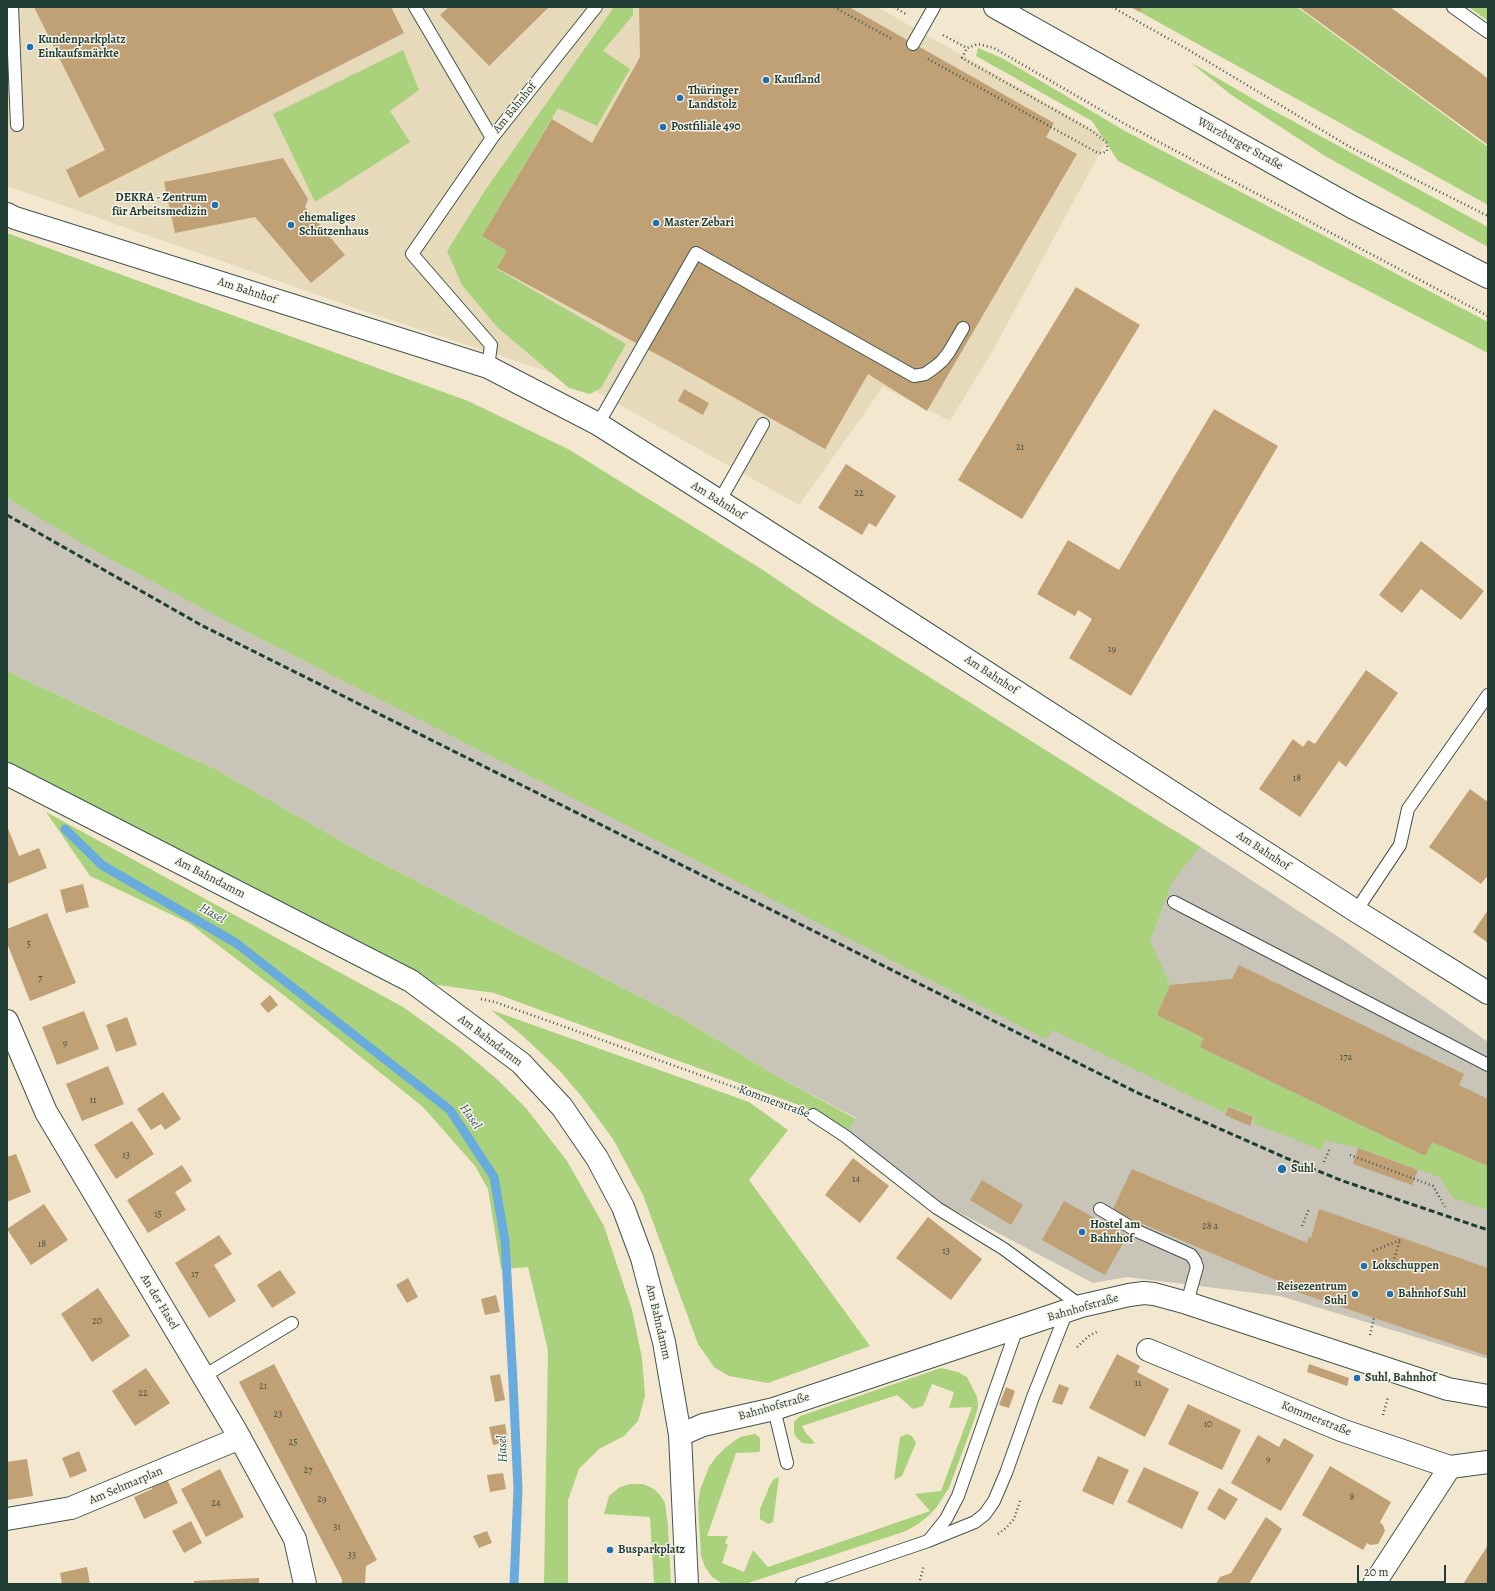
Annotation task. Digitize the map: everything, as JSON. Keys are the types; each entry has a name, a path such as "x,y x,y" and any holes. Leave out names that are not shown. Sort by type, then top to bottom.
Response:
{"street":[{"name":"Würzburger Straße","path":"995,7 1352,207 1488,277"},
{"name":"Am Bahnhof","path":"7,214 15,218 488,367 598,424 828,570 1356,911 1488,993"},
{"name":"Am Bahndamm","path":"7,774 411,981 521,1063 562,1107 597,1158 623,1208 642,1258 664,1342 680,1435 687,1584"},
{"name":"An der Hasel","path":"7,1021 46,1112 204,1376 295,1538 305,1584"},
{"name":"Bahnhofstraße","path":"680,1435 703,1425 774,1409 1074,1309 1129,1295 1144,1293 1154,1294 1188,1303 1448,1389 1488,1396"},
{"name":"Kommerstraße","path":"1148,1350 1341,1430 1450,1467 1488,1462"},
{"name":"Am Sehmarplan","path":"7,1519 71,1508 240,1438"},
{"path":"1374,1584 1450,1467"}],"lane":[{"path":"12,7 18,125"},
{"path":"415,7 492,138"},
{"name":"Am Bahnhof","path":"488,367 491,345 412,254 492,138 596,7"},
{"path":"913,44 934,7"},
{"path":"1453,7 1488,32"},
{"path":"598,424 696,253 914,376 925,374 939,364 949,352 963,328"},
{"path":"719,502 763,424"},
{"path":"1356,911 1400,845 1408,809 1488,695"},
{"path":"1174,902 1488,1065"},
{"name":"Kommerstraße","path":"813,1115 845,1136 937,1208 1004,1249 1074,1309"},
{"path":"1100,1209 1137,1231 1191,1256 1197,1267 1188,1303"},
{"path":"802,1584 831,1578 928,1541 975,1522 985,1514 994,1501 1006,1473 1033,1397 1074,1309"},
{"path":"204,1376 292,1323"},
{"path":"928,1541 946,1519 958,1496 1016,1328"},
{"path":"774,1409 787,1463"}],"path":[{"path":"834,7 897,42"},
{"path":"1112,7 1187,48 1350,147 1488,216"},
{"path":"978,44 994,48 1125,124 1488,316"},
{"path":"924,57 1098,153 1108,151 1107,143 1092,131 962,58 967,48"},
{"name":"Kommerstraße","path":"449,1010 469,996 495,1002 813,1115"},
{"path":"1324,1162 1330,1148"},
{"path":"1350,1155 1433,1186 1445,1207"},
{"path":"1302,1226 1309,1209"},
{"path":"1373,1251 1400,1240 1392,1266"},
{"path":"1075,1351 1078,1345 1090,1335 1104,1329"},
{"path":"1389,1393 1382,1416 1389,1419"},
{"path":"992,1536 1006,1528 1014,1519 1021,1497"},
{"path":"917,1568 930,1563"}],"shaded area":[{"path":"7,7 877,7 1108,138 992,352 950,421 883,387 799,505 579,382 364,311 7,186"},
{"path":"7,316 1176,831 1346,942 1488,1042 1488,1359 1280,1296 1127,1277 1093,1283 939,1202 847,1131 856,1118 775,1075 683,1019 362,853 217,770 7,671"}],"green space":[{"path":"614,7 633,7 633,15 603,51 630,69 597,126 558,108 482,236 507,251 497,269 626,344 601,388 590,394 569,388 497,327 462,285 447,251 486,189"},
{"path":"1143,7 1297,7 1488,147 1488,205 1140,12"},
{"path":"1469,7 1488,7 1488,21"},
{"path":"978,48 1002,58 1125,131 1488,322 1488,353 1118,161 1092,121 976,56"},
{"path":"403,50 419,90 390,111 410,142 315,202 273,114"},
{"path":"1190,62 1265,106 1488,227 1488,247 1325,156 1230,94"},
{"path":"7,233 468,401 568,449 763,570 813,604 1200,847 1172,882 1150,941 1170,985 1157,1015 1204,1038 1200,1047 1425,1156 1432,1142 1488,1166 1488,1210 1453,1198 1439,1177 1359,1148 1325,1140 1322,1150 1253,1123 1255,1117 1229,1106 1225,1113 1053,1030 1046,1039 230,623 83,544 7,498"},
{"path":"7,671 217,770 362,853 683,1019 775,1075 856,1119 847,1131 815,1111 494,993 411,981 7,774"},
{"path":"46,812 403,1007 459,1047 499,1081 526,1108 567,1161 604,1226 632,1310 642,1358 645,1396 638,1421 624,1436 599,1449 579,1469 568,1500 568,1584 544,1584 548,1350 528,1267 501,1269 488,1189 475,1166 423,1107 290,1000 189,923 90,876"},
{"path":"491,1010 749,1102 788,1130 749,1180 870,1346 768,1383 729,1376 714,1367 698,1344 643,1195 613,1139 582,1097 560,1071 523,1036"},
{"path":"941,1368 958,1372 967,1377 977,1397 978,1406 949,1488 936,1508 927,1517 906,1531 745,1584 723,1584 712,1577 705,1567 701,1556 698,1504 700,1490 709,1467 716,1457 740,1437 755,1434 760,1438 760,1450 759,1452 736,1453 707,1536 728,1536 725,1543 728,1545 722,1563 744,1572 753,1550 768,1567 930,1511 915,1494 941,1491 972,1407 949,1408 954,1392 932,1384 923,1406 913,1409 897,1395 802,1426 805,1432 815,1443 810,1444 802,1443 796,1437 794,1433 794,1422 800,1416"},
{"path":"907,1434 912,1436 916,1443 902,1476 894,1480 900,1437"},
{"path":"779,1477 773,1522 768,1524 760,1519 760,1509 770,1485 774,1479"},
{"path":"630,1484 643,1484 654,1489 665,1503 668,1526 671,1584 654,1584 650,1517 604,1514 609,1496 620,1487"}],"building":[{"path":"34,7 391,7 404,33 79,198 66,170 105,150"},
{"path":"449,7 549,7 489,66 440,15"},
{"path":"639,7 849,7 1054,123 1046,137 1077,154 927,411 868,374 825,449 673,363 497,268 507,251 482,236 552,119 592,143 640,57"},
{"path":"1130,7 1143,7 1140,12"},
{"path":"1299,7 1390,7 1481,73 1488,79 1488,145"},
{"name":"ehemaliges Schützenhaus","path":"283,158 308,199 305,207 345,255 311,283 255,217 175,233 164,182"},
{"path":"1076,287 1140,325 1022,519 958,480"},
{"path":"684,389 709,403 703,415 678,401"},
{"path":"1214,409 1278,446 1131,696 1069,658 1092,619 1078,610 1075,616 1037,594 1068,540 1119,570"},
{"path":"846,464 896,496 876,527 869,523 862,535 818,508"},
{"path":"1421,541 1484,591 1461,620 1421,589 1402,613 1379,595"},
{"path":"1366,670 1398,693 1346,767 1339,761 1300,817 1259,789 1293,739 1303,747 1308,740 1315,744"},
{"path":"1470,789 1488,802 1488,875 1481,884 1429,847"},
{"path":"7,826 19,856 39,848 47,868 7,884"},
{"path":"83,884 89,907 66,913 60,890"},
{"path":"1488,910 1488,943 1473,932"},
{"path":"47,913 76,983 30,1001 7,943 7,929"},
{"path":"1239,965 1464,1074 1459,1085 1488,1099 1488,1166 1432,1142 1425,1156 1200,1047 1204,1038 1157,1015 1170,985 1232,979"},
{"path":"270,995 278,1005 268,1013 260,1004"},
{"path":"84,1011 99,1049 57,1065 42,1027"},
{"path":"127,1017 137,1045 116,1052 106,1025"},
{"path":"108,1066 124,1104 82,1121 66,1084"},
{"path":"163,1092 181,1119 165,1130 161,1124 151,1130 137,1109"},
{"path":"1229,1107 1253,1117 1250,1126 1225,1115"},
{"path":"132,1121 154,1154 116,1179 94,1145"},
{"path":"1358,1148 1418,1170 1412,1185 1353,1164"},
{"path":"16,1154 31,1192 7,1202 7,1157"},
{"path":"853,1158 889,1186 860,1223 825,1195"},
{"path":"182,1165 192,1181 175,1192 186,1210 148,1233 127,1200"},
{"path":"1132,1169 1307,1243 1308,1237 1311,1238 1319,1209 1488,1268 1488,1356 1291,1290 1292,1287 1112,1211"},
{"path":"982,1180 1023,1205 1011,1225 970,1200"},
{"path":"1064,1201 1127,1236 1105,1275 1042,1240"},
{"path":"44,1204 68,1240 31,1265 7,1229"},
{"path":"928,1217 982,1259 951,1300 896,1258"},
{"path":"219,1235 232,1254 214,1265 236,1301 209,1318 175,1263"},
{"path":"280,1270 296,1293 272,1308 257,1285"},
{"path":"408,1278 418,1297 407,1303 396,1285"},
{"path":"98,1288 130,1336 92,1362 61,1314"},
{"path":"496,1295 500,1312 485,1315 481,1299"},
{"path":"1117,1354 1140,1366 1137,1372 1169,1389 1145,1437 1089,1408"},
{"path":"274,1364 377,1560 366,1566 365,1584 342,1584 342,1579 239,1382"},
{"path":"1309,1364 1349,1378 1347,1386 1307,1372"},
{"path":"146,1368 170,1403 135,1426 112,1391"},
{"path":"500,1374 505,1400 495,1402 490,1376"},
{"path":"1059,1384 1069,1388 1062,1405 1052,1402"},
{"path":"1006,1387 1015,1391 1009,1408 999,1405"},
{"path":"1188,1404 1241,1430 1222,1470 1168,1444"},
{"path":"505,1424 508,1442 493,1445 489,1427"},
{"path":"1258,1435 1279,1447 1284,1438 1314,1455 1281,1511 1231,1483"},
{"path":"79,1451 87,1471 70,1478 62,1458"},
{"path":"1098,1456 1129,1470 1113,1505 1082,1491"},
{"path":"27,1459 33,1496 7,1500 7,1462"},
{"path":"1330,1466 1391,1502 1380,1522 1385,1531 1378,1544 1370,1545 1367,1543 1363,1550 1302,1515"},
{"path":"1144,1467 1199,1492 1182,1529 1127,1502"},
{"path":"220,1469 244,1517 206,1537 181,1489"},
{"path":"503,1473 506,1489 490,1492 487,1475"},
{"path":"166,1477 178,1503 144,1519 134,1497 152,1489 150,1484"},
{"path":"1219,1488 1238,1499 1225,1520 1207,1509"},
{"path":"1266,1517 1282,1529 1249,1584 1216,1584 1220,1577 1231,1573"},
{"path":"191,1521 202,1543 184,1553 172,1531"},
{"path":"487,1531 492,1543 479,1548 473,1536"},
{"path":"1488,1545 1488,1584 1463,1584"},
{"path":"87,1567 90,1584 62,1584 60,1573"},
{"path":"259,1578 259,1584 194,1584 194,1581"}],"waterway":[{"name":"Hasel","path":"65,829 102,865 236,943 450,1110 494,1177 505,1241 513,1382 518,1489 514,1584"}],"railway":[{"path":"7,515 201,625 1136,1092 1293,1161 1343,1181 1488,1230"}],"place":[{"name":"Kundenparkplatz Einkaufsmärkte","path":"30,47"},
{"name":"Kaufland","path":"766,80"},
{"name":"Thüringer Landstolz","path":"680,98"},
{"name":"Postfiliale 490","path":"663,127"},
{"name":"DEKRA - Zentrum für Arbeitsmedizin","path":"215,205"},
{"name":"Master Zebari","path":"656,223"},
{"name":"ehemaliges Schützenhaus","path":"291,225"},
{"name":"Suhl","path":"1282,1169"},
{"name":"Hostel am Bahnhof","path":"1082,1232"},
{"name":"Lokschuppen","path":"1364,1266"},
{"name":"Reisezentrum Suhl","path":"1355,1294"},
{"name":"Bahnhof Suhl","path":"1390,1294"},
{"name":"Suhl, Bahnhof","path":"1357,1378"},
{"name":"Busparkplatz","path":"610,1550"}]}
